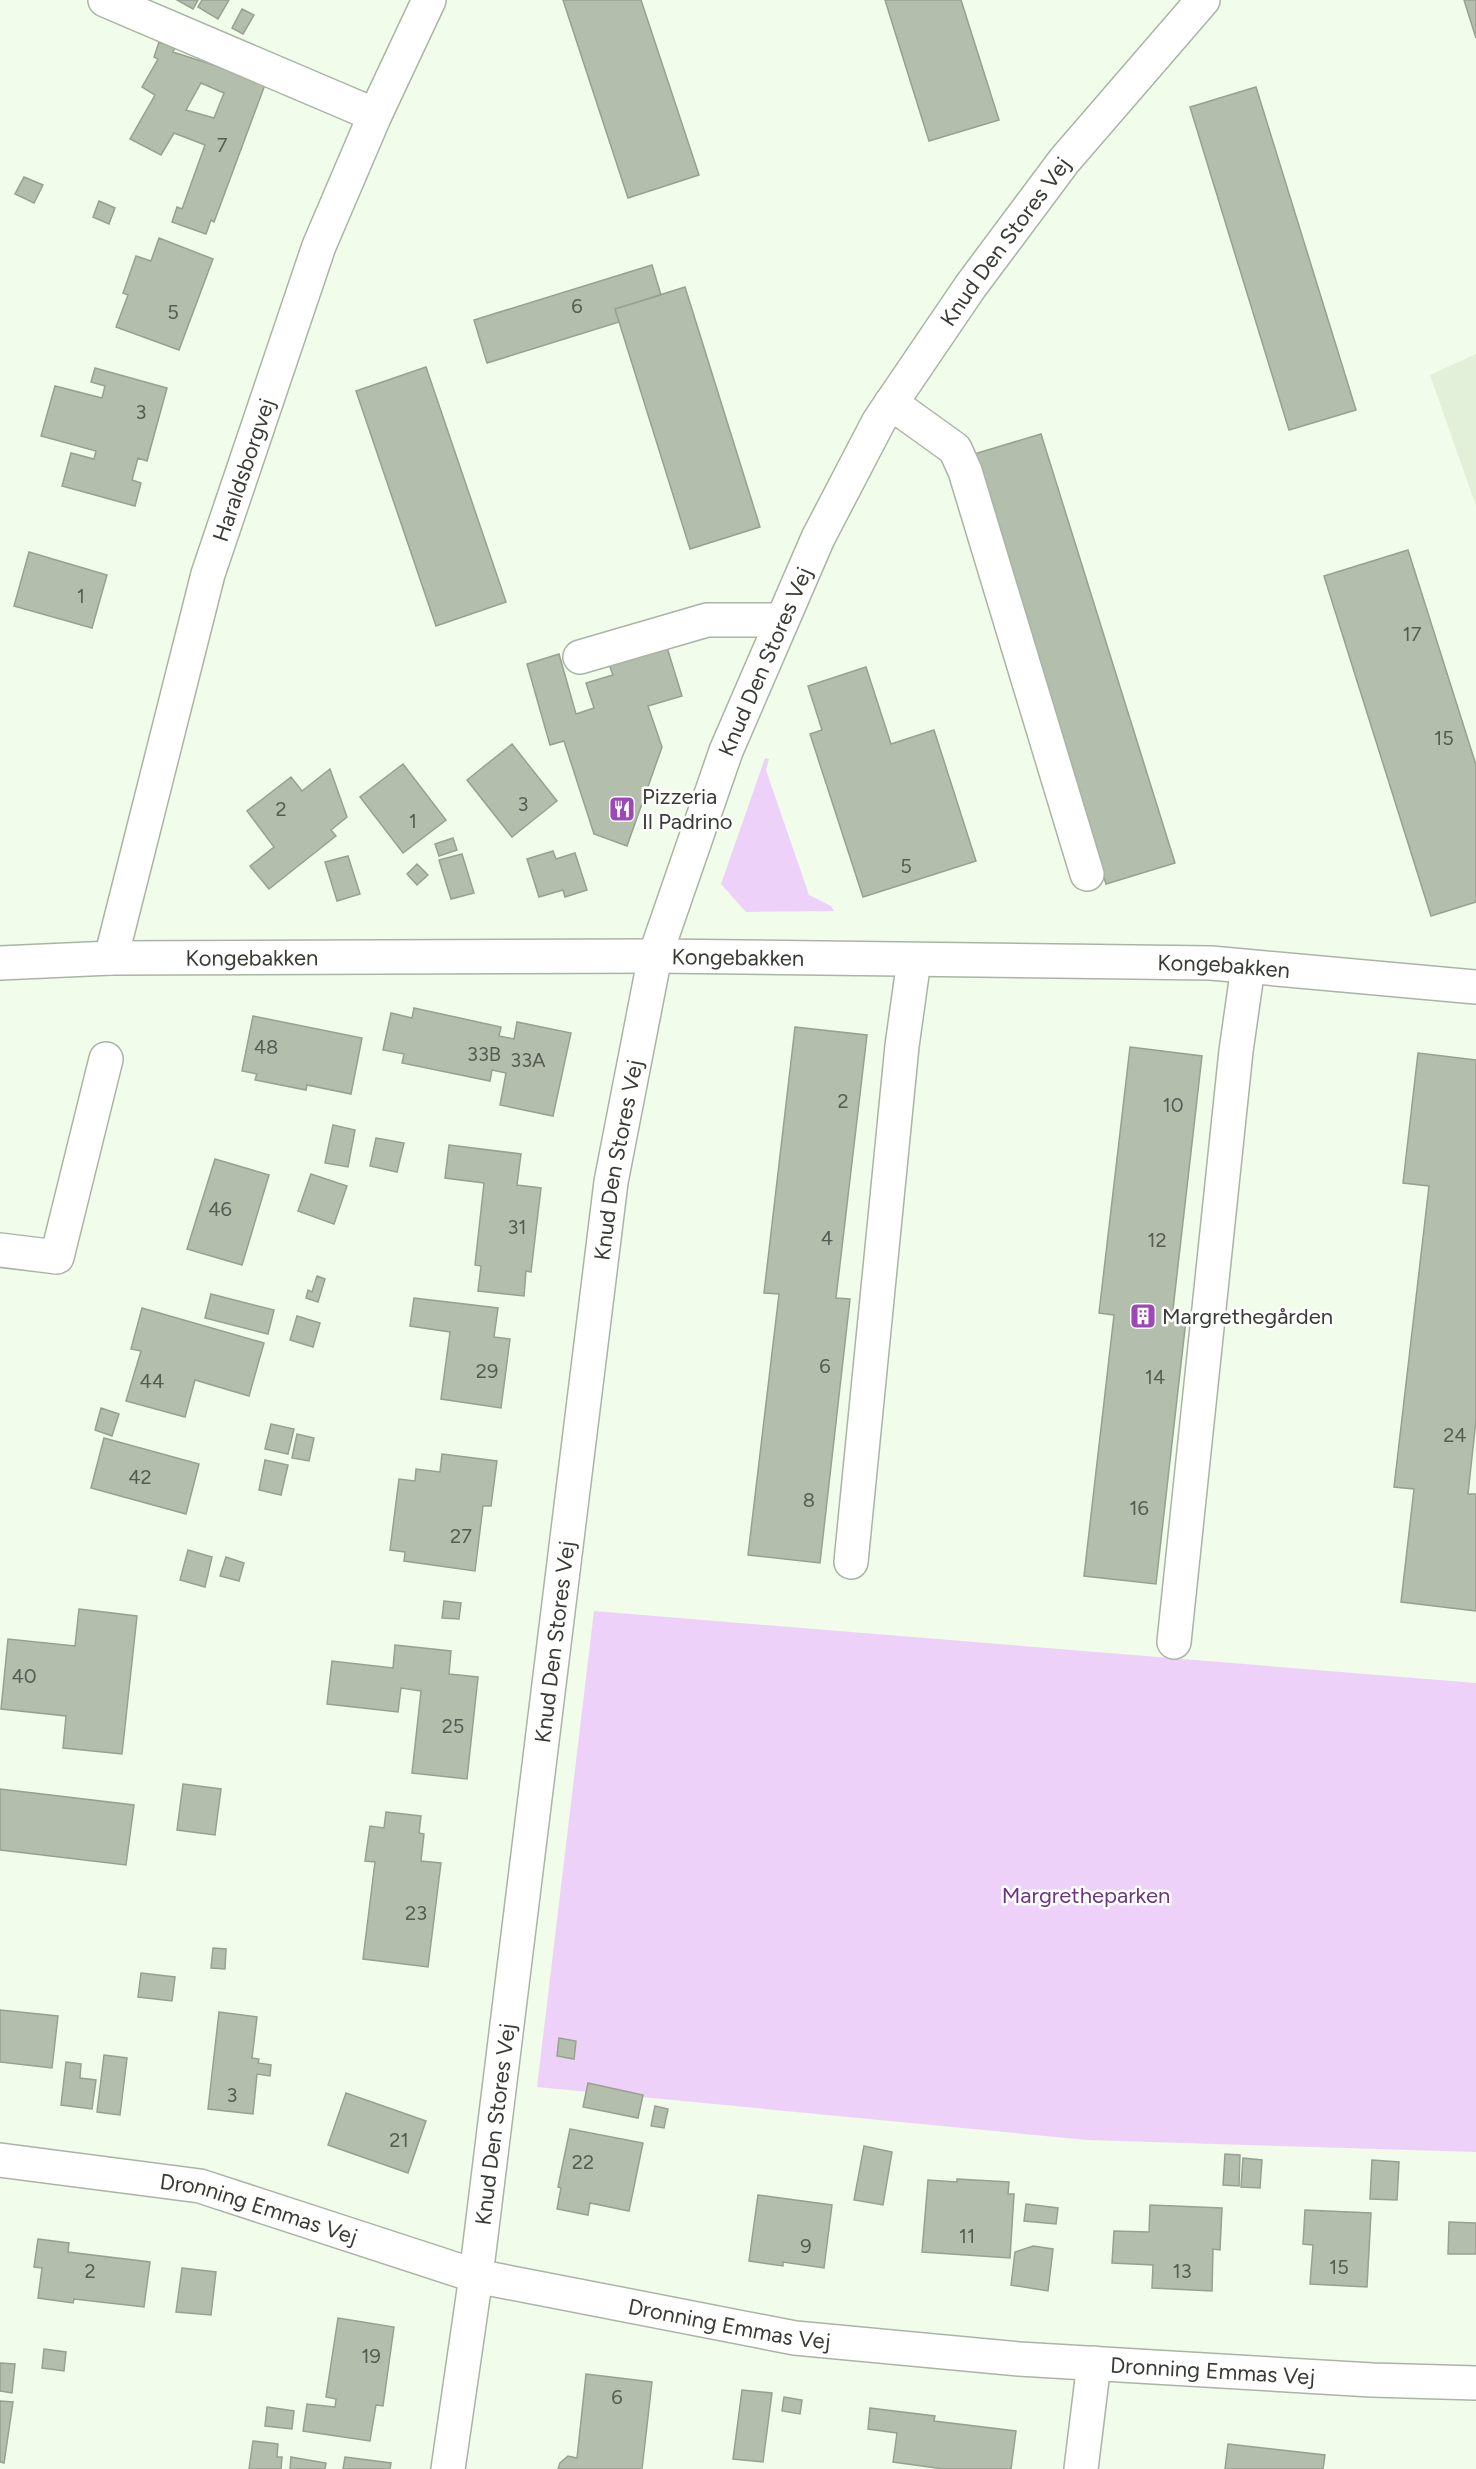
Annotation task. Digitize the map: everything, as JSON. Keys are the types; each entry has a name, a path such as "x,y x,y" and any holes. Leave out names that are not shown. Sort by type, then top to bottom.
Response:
{"street":[{"path":"105,0 375,115"},
{"name":"Haraldsborgvej","path":"111,958 207,574 319,246 375,115 429,0"},
{"name":"Knud Den Stores Vej","path":"448,2469 476,2276 611,1182 655,956 726,751 818,538 879,421 970,287 1064,161 1203,0"},
{"path":"891,403 955,449 965,471 1087,874"},
{"path":"580,657 707,620 781,621"},
{"name":"Kongebakken","path":"0,963 111,958 655,956 1211,963 1476,987"},
{"path":"851,1562 903,1047 914,960"},
{"path":"1174,1642 1236,1051 1248,967"},
{"path":"0,1250 57,1257 106,1059"},
{"name":"Dronning Emmas Vej","path":"0,2160 200,2186 476,2276 795,2338 1094,2363 1372,2380 1476,2383"},
{"path":"1081,2469 1094,2363"}],"shaded area":[{"path":"1476,354 1476,506 1430,375"}],"green space":[{"path":"765,758 769,759 766,770 809,895 831,906 834,911 746,912 721,884"},
{"name":"Margretheparken","path":"594,1611 1476,1683 1476,2152 1087,2140 537,2087"}],"building":[{"path":"177,0 198,0 193,9"},
{"path":"202,0 229,0 218,19 198,7"},
{"path":"563,0 641,0 699,175 628,198"},
{"path":"885,0 961,0 999,120 929,141"},
{"path":"1464,0 1476,0 1476,38"},
{"path":"242,9 254,15 243,34 232,28"},
{"path":"159,42 175,48 173,52 266,82 214,222 211,220 206,234 172,222 177,207 182,209 205,145 174,133 161,155 130,139 155,95 142,87 158,59 154,57","holes":["201,83 224,93 214,118 186,110"]},
{"path":"1256,87 1356,410 1289,430 1190,107"},
{"path":"24,177 43,185 34,203 15,194"},
{"path":"99,201 115,208 109,224 93,217"},
{"path":"159,238 213,259 179,350 116,327 128,295 123,293 136,256 151,261"},
{"path":"652,265 661,295 615,309 619,322 487,363 474,320"},
{"path":"685,287 760,527 690,549 615,309"},
{"path":"426,367 506,602 436,626 356,391"},
{"path":"95,368 167,388 147,461 138,458 132,480 141,483 135,506 62,486 71,453 94,459 96,451 41,436 55,386 102,398 105,386 91,382"},
{"path":"1041,434 1175,863 1106,884 971,455"},
{"path":"1408,550 1476,765 1476,902 1431,916 1324,576"},
{"path":"29,552 107,575 92,628 14,606"},
{"path":"665,641 682,696 648,706 662,747 627,846 594,834 564,741 550,745 527,664 559,654 576,714 594,708 586,683 613,675 607,659"},
{"path":"866,667 891,744 934,730 976,861 863,897 810,734 822,730 808,686"},
{"path":"512,744 557,801 512,837 467,780"},
{"path":"403,764 446,820 403,853 360,797"},
{"path":"330,769 347,817 331,830 336,836 269,889 250,866 274,847 247,811 291,777 302,791"},
{"path":"453,838 457,850 439,856 435,844"},
{"path":"553,851 556,859 575,853 587,890 565,897 563,890 539,897 527,859"},
{"path":"462,854 474,893 451,899 439,860"},
{"path":"348,856 360,894 337,901 325,862"},
{"path":"417,864 428,875 417,885 407,874"},
{"path":"414,1008 501,1027 499,1036 514,1039 517,1022 571,1033 553,1116 500,1105 506,1073 492,1070 490,1081 402,1063 404,1054 383,1050 391,1013 412,1018"},
{"path":"253,1016 362,1038 351,1094 307,1085 306,1090 255,1080 257,1074 242,1071"},
{"path":"795,1027 867,1035 836,1298 850,1299 820,1563 748,1555 779,1294 764,1293"},
{"name":"Margrethegården","path":"1130,1047 1202,1056 1172,1318 1186,1320 1156,1584 1084,1576 1114,1315 1099,1313"},
{"path":"1418,1053 1476,1060 1476,1420 1468,1494 1476,1494 1476,1611 1401,1602 1414,1489 1394,1487 1429,1186 1403,1183"},
{"path":"333,1125 355,1130 348,1167 325,1163"},
{"path":"376,1138 404,1143 397,1172 370,1166"},
{"path":"449,1145 521,1154 517,1185 541,1188 531,1272 526,1271 524,1296 478,1291 481,1266 475,1265 484,1183 445,1178"},
{"path":"215,1159 269,1175 242,1265 187,1249"},
{"path":"311,1174 347,1186 334,1224 298,1211"},
{"path":"317,1276 325,1279 318,1302 306,1298 308,1290 312,1292"},
{"path":"211,1294 274,1310 268,1334 205,1318"},
{"path":"414,1298 498,1308 494,1337 510,1339 501,1408 441,1399 450,1332 410,1326"},
{"path":"142,1308 264,1343 249,1396 195,1380 185,1417 126,1401 141,1351 131,1349"},
{"path":"297,1316 320,1323 313,1347 290,1340"},
{"path":"101,1408 119,1414 112,1436 95,1430"},
{"path":"271,1424 294,1429 288,1454 265,1449"},
{"path":"297,1434 314,1438 309,1461 292,1458"},
{"path":"104,1438 199,1464 186,1514 91,1488"},
{"path":"442,1454 497,1461 491,1506 483,1506 475,1571 404,1561 405,1552 390,1550 399,1479 415,1481 416,1469 440,1472"},
{"path":"265,1460 288,1465 281,1495 259,1490"},
{"path":"188,1550 212,1557 205,1587 180,1580"},
{"path":"226,1557 244,1563 239,1581 220,1576"},
{"path":"444,1601 461,1603 459,1619 442,1618"},
{"path":"79,1609 137,1616 122,1754 63,1748 66,1716 1,1709 8,1639 75,1646"},
{"path":"395,1645 451,1651 449,1674 478,1677 467,1779 412,1773 421,1691 401,1688 398,1712 327,1704 332,1661 393,1668"},
{"path":"183,1784 221,1789 215,1835 177,1830"},
{"path":"0,1789 134,1805 126,1865 0,1850"},
{"path":"386,1812 421,1816 419,1833 424,1834 421,1861 441,1863 428,1967 363,1959 375,1862 365,1861 370,1826 384,1828"},
{"path":"213,1948 226,1949 225,1969 211,1968"},
{"path":"141,1973 175,1977 172,2001 138,1997"},
{"path":"0,2010 58,2016 52,2068 0,2062"},
{"path":"219,2012 257,2017 252,2058 259,2059 258,2063 271,2065 270,2076 257,2074 253,2114 208,2109"},
{"path":"559,2038 576,2041 574,2059 557,2056"},
{"path":"104,2055 127,2058 120,2115 97,2112"},
{"path":"66,2062 81,2064 80,2078 96,2080 92,2109 61,2105"},
{"path":"588,2083 643,2095 638,2118 583,2107"},
{"path":"346,2093 426,2121 408,2173 328,2145"},
{"path":"655,2106 668,2109 664,2128 651,2126"},
{"path":"570,2129 643,2143 629,2211 590,2203 588,2215 557,2209 561,2188 558,2187"},
{"path":"864,2146 892,2152 883,2205 854,2200"},
{"path":"1225,2154 1240,2155 1239,2186 1223,2185"},
{"path":"1243,2158 1262,2160 1260,2188 1241,2187"},
{"path":"1372,2160 1399,2162 1397,2200 1370,2199"},
{"path":"957,2179 1009,2182 1008,2194 1014,2194 1010,2258 922,2252 928,2180 957,2182"},
{"path":"758,2195 832,2205 824,2268 783,2262 783,2266 749,2261"},
{"path":"1026,2204 1058,2208 1056,2224 1024,2221"},
{"path":"1150,2205 1222,2208 1220,2250 1213,2249 1212,2291 1152,2288 1153,2265 1112,2263 1114,2231 1149,2232"},
{"path":"1305,2210 1371,2213 1367,2287 1310,2284 1313,2245 1303,2244"},
{"path":"1449,2222 1476,2223 1476,2254 1448,2254"},
{"path":"38,2239 69,2243 68,2252 150,2262 144,2307 74,2299 73,2303 38,2298 42,2268 34,2267"},
{"path":"1033,2246 1053,2249 1048,2291 1011,2285 1015,2252"},
{"path":"182,2268 216,2272 211,2315 176,2312"},
{"path":"338,2318 394,2327 383,2406 376,2405 370,2441 303,2431 307,2404 335,2407 336,2399 326,2397"},
{"path":"44,2349 66,2352 64,2371 42,2368"},
{"path":"0,2363 15,2364 12,2393 0,2391"},
{"path":"586,2374 652,2382 642,2469 558,2469 560,2463 568,2456 577,2458"},
{"path":"742,2390 772,2393 763,2462 733,2459"},
{"path":"784,2397 802,2400 800,2414 782,2411"},
{"path":"0,2401 13,2402 4,2463 0,2462"},
{"path":"267,2407 294,2411 292,2429 265,2426"},
{"path":"870,2408 935,2416 934,2421 1016,2431 1011,2469 944,2469 893,2462 897,2433 868,2429"},
{"path":"253,2441 278,2444 277,2457 282,2457 281,2469 249,2469"},
{"path":"1228,2444 1325,2455 1323,2469 1225,2469"},
{"path":"291,2457 326,2463 325,2469 290,2469"},
{"path":"345,2457 391,2463 390,2469 343,2469"}],"place":[{"name":"Pizzeria Il Padrino","path":"622,809"},
{"name":"Margrethegården","path":"1143,1316"}]}
